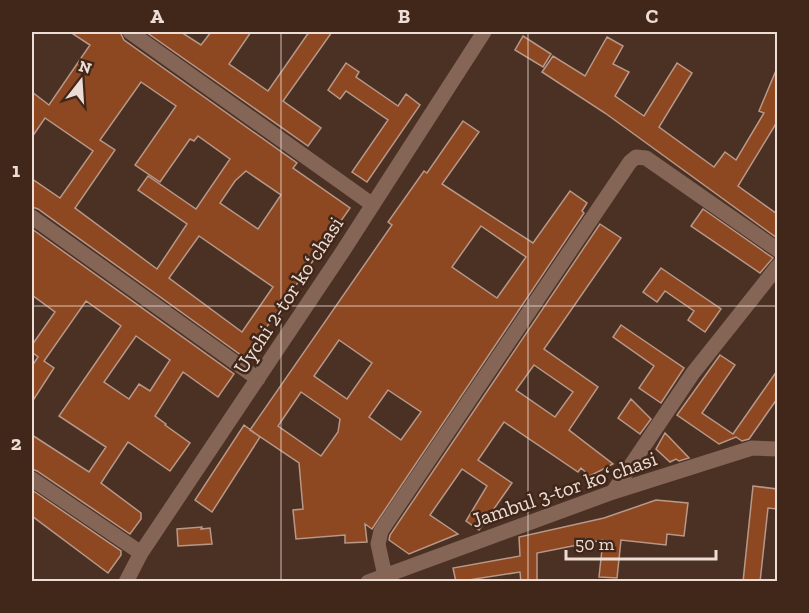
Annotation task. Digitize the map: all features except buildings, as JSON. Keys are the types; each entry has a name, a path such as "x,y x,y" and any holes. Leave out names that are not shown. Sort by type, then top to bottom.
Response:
{"street":[{"path":"130,32 373,205"},
{"name":"Uychi 2-tor koʻchasi","path":"126,582 141,553 373,205 480,33"},
{"path":"385,576 378,544 381,531 630,162 636,157 646,158 777,250"},
{"path":"32,217 258,379"},
{"path":"613,492 693,373 777,266"},
{"name":"Jambul 3-tor koʻchasi","path":"368,582 613,492 752,448 777,449"},
{"path":"32,479 141,553"}]}
